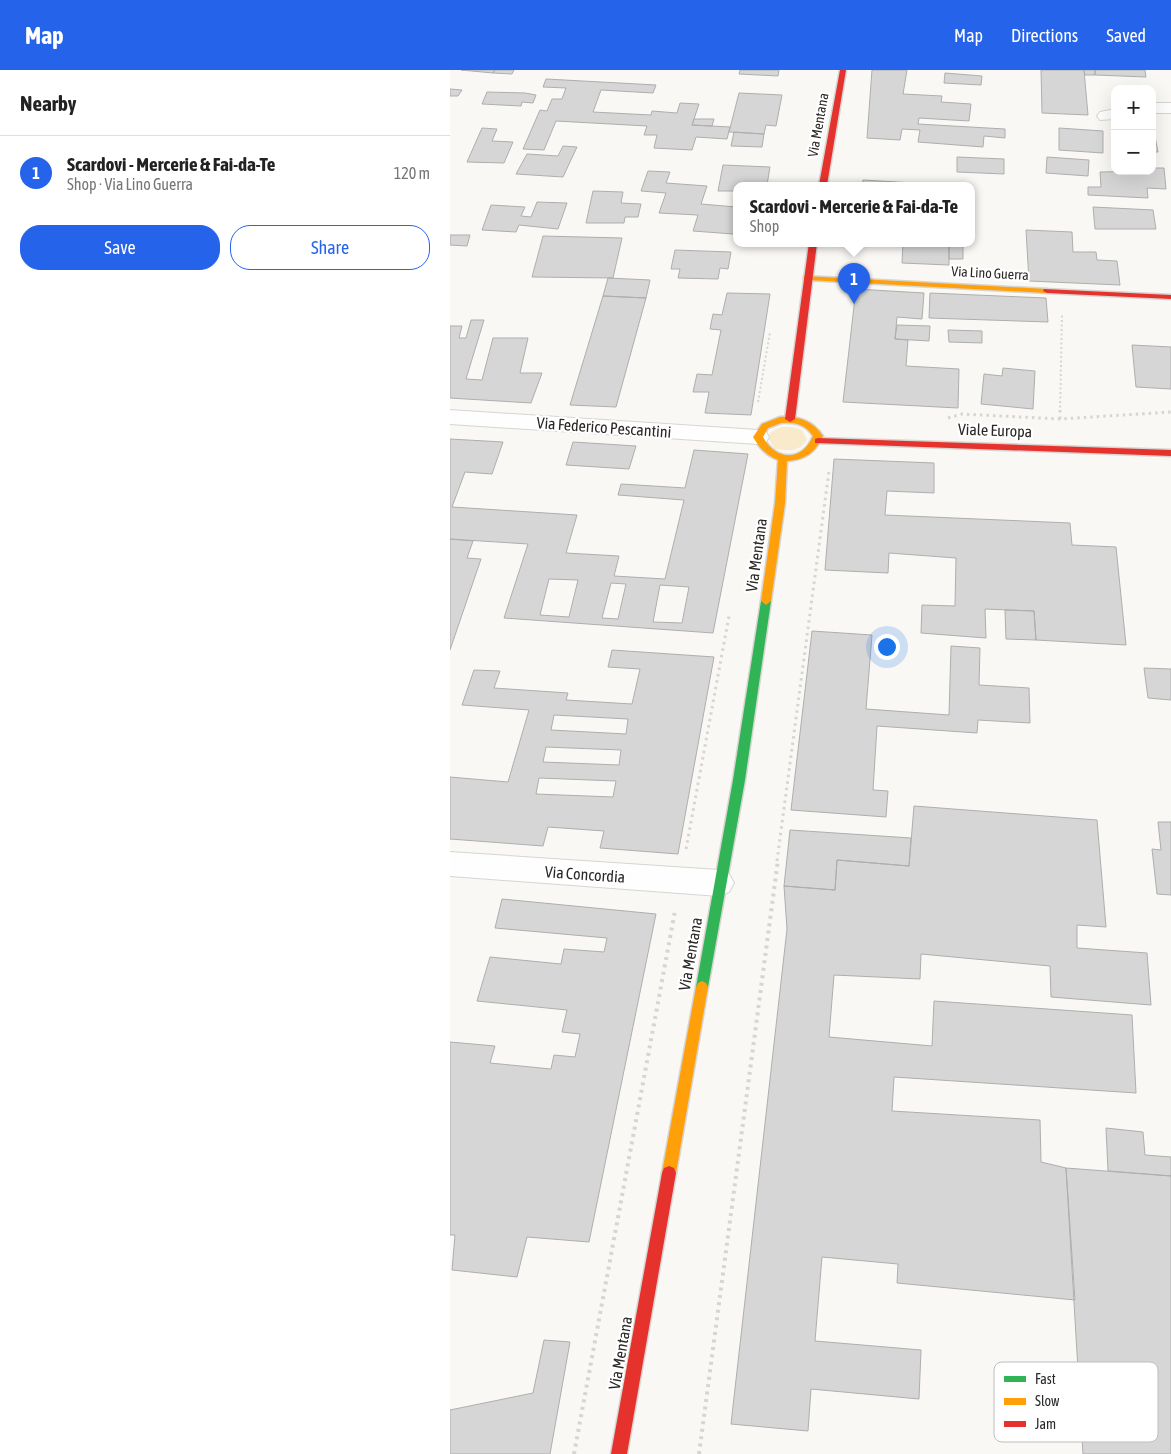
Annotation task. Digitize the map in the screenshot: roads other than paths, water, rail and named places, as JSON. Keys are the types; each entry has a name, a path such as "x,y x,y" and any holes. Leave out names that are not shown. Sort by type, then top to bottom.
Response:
{"main road":[{"name":"Via Mentana","path":"824,182 843,70"},
{"path":"790,419 812,247"},
{"name":"Via Lino Guerra","path":"807,278 1171,297"},
{"path":"790,419 811,426 816,430 818,441 810,452 802,456 783,458 774,456 762,448 758,437 765,426 772,422 790,419"},
{"name":"Viale Europa","path":"818,441 1171,452"},
{"name":"Via Mentana","path":"619,1454 719,883 739,780 780,503 783,458"}],"street":[{"path":"1156,108 1171,108"},
{"name":"Via Federico Pescantini","path":"450,417 758,437"},
{"name":"Via Concordia","path":"450,864 719,883"}],"place":[{"name":"Scardovi - Mercerie & Fai-da-Te","path":"854,304"}]}
